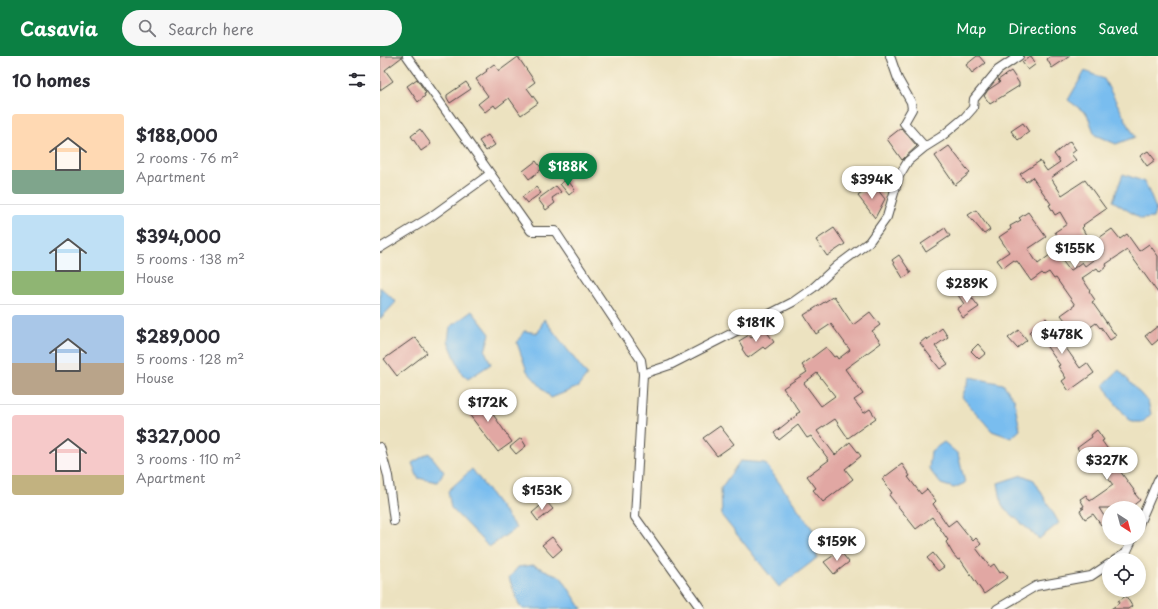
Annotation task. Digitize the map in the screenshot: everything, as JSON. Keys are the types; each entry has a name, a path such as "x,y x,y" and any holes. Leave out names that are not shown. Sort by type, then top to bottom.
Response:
{"street":[{"path":"407,56 531,231 555,231 641,360 643,374 635,517 701,609"},
{"path":"890,56 898,79 911,102 912,109 904,123 925,147"},
{"path":"643,374 670,365 726,337 759,318 793,302 813,288 869,242 886,217 899,176 908,161 965,117 973,108 974,100 998,70 1019,56"},
{"path":"380,248 430,218 490,174"},
{"path":"380,447 388,476 394,521"},
{"path":"1146,508 1158,480"},
{"path":"998,609 1036,586 1091,576 1102,569"}],"water":[{"path":"1085,71 1104,79 1135,137 1116,144 1095,135 1087,114 1068,100"},
{"path":"1123,174 1145,182 1156,209 1153,218 1141,219 1113,201"},
{"path":"380,287 396,302 380,319"},
{"path":"472,311 490,334 485,351 491,364 468,379 462,374 448,341 450,327"},
{"path":"544,319 587,375 578,387 551,398 527,371 517,343 524,331 538,333"},
{"path":"1119,370 1148,402 1151,414 1143,422 1131,422 1111,398 1104,384"},
{"path":"970,377 1003,384 1014,399 1020,430 1011,438 992,431 962,397"},
{"path":"944,442 958,454 965,483 954,488 941,484 929,469 931,451"},
{"path":"429,453 444,472 437,482 418,478 412,463"},
{"path":"740,461 765,463 816,534 817,558 779,587 722,516 721,488"},
{"path":"472,469 516,528 489,547 451,508 448,491"},
{"path":"1022,475 1034,480 1059,523 1039,539 1002,506 998,483"},
{"path":"533,565 561,577 582,609 523,609 519,605 509,578 518,567"}],"building":[{"path":"380,56 402,57 385,70 393,81 380,90"},
{"path":"979,56 985,63 972,73 966,65"},
{"path":"1031,56 1036,64 1028,70 1022,62"},
{"path":"1051,56 1070,56 1052,68 1047,59"},
{"path":"518,57 535,82 527,88 538,103 521,115 509,98 496,108 494,105 485,112 478,104 488,96 476,79 494,64 499,71"},
{"path":"1011,71 1019,83 1019,86 990,104 984,96 988,90 1000,82 998,80"},
{"path":"417,79 426,93 424,94 425,96 418,102 407,86"},
{"path":"466,82 471,89 450,103 447,95"},
{"path":"1023,123 1029,132 1018,140 1011,131"},
{"path":"901,128 917,146 902,160 887,139"},
{"path":"420,129 431,144 421,151 411,136"},
{"path":"488,135 495,145 486,151 479,141"},
{"path":"1070,141 1076,150 1071,154 1076,160 1051,178 1062,195 1085,180 1106,209 1083,225 1084,226 1082,228 1089,240 1077,248 1070,236 1061,242 1055,232 1067,224 1060,212 1055,215 1049,205 1051,204 1032,177 1026,182 1020,174 1040,161 1047,171 1060,162 1054,154"},
{"path":"949,146 970,173 955,185 935,156"},
{"path":"1148,151 1155,160 1147,166 1140,156"},
{"path":"536,161 542,169 529,179 523,171"},
{"path":"567,179 575,190 569,195 560,184"},
{"path":"873,184 885,199 875,218 858,196"},
{"path":"556,186 561,192 552,198 555,203 546,210 538,199"},
{"path":"536,187 541,193 527,203 522,197"},
{"path":"976,210 990,230 984,234 968,215"},
{"path":"1028,212 1046,237 1028,249 1038,264 1055,251 1070,271 1082,262 1085,266 1104,252 1096,240 1112,229 1120,239 1127,234 1139,251 1149,244 1158,256 1158,293 1127,250 1106,264 1107,266 1100,272 1097,268 1082,278 1095,300 1092,302 1116,336 1110,340 1101,327 1100,328 1096,323 1079,335 1061,315 1075,305 1056,278 1054,279 1049,272 1044,275 1042,273 1031,281 1017,261 1015,262 1014,260 1003,268 997,260 1009,252 999,237 1011,229 1010,226 1021,220 1019,218"},
{"path":"834,228 845,244 827,256 816,240"},
{"path":"945,228 950,236 926,252 921,244"},
{"path":"899,255 911,273 903,278 892,260"},
{"path":"966,290 979,307 963,318 957,309 964,304 958,295"},
{"path":"834,296 853,325 870,312 880,325 872,331 881,343 845,369 863,394 854,400 864,413 870,409 876,418 848,438 835,419 817,431 835,455 850,442 861,456 845,469 853,479 823,502 813,490 816,488 807,476 829,460 811,436 807,438 798,425 779,440 774,433 800,412 783,388 807,372 802,365 826,347 834,357 836,356 838,359 850,350 831,324 816,334 804,315","holes":["817,373 835,396 821,406 804,383"]},
{"path":"1046,318 1080,368 1087,363 1094,373 1069,391 1062,381 1066,378 1058,366 1060,365 1040,337 1036,341 1029,332"},
{"path":"1158,326 1158,340 1152,345 1145,336"},
{"path":"764,328 774,342 765,349 763,347 748,358 739,341 749,335 751,338"},
{"path":"942,328 948,337 935,346 948,364 940,369 920,343 926,338 927,340"},
{"path":"1019,330 1027,340 1017,348 1008,338"},
{"path":"415,337 427,353 397,376 384,359"},
{"path":"978,344 986,353 979,359 971,351"},
{"path":"482,395 492,408 490,410 512,442 498,452 465,409"},
{"path":"720,426 734,444 717,456 703,438"},
{"path":"1097,430 1104,440 1102,441 1117,462 1120,471 1140,500 1102,501 1102,508 1099,508 1102,513 1101,525 1093,514 1085,519 1080,511 1084,508 1081,508 1084,506 1080,499 1086,495 1090,501 1113,485 1089,453 1084,457 1077,448 1092,437 1091,435"},
{"path":"521,438 526,446 516,454 510,447"},
{"path":"902,464 910,476 908,477 921,494 927,489 936,501 933,504 948,526 956,520 973,541 976,538 981,544 976,548 990,567 994,564 1000,573 1003,571 1008,577 984,594 960,559 958,560 953,554 946,542 948,540 932,517 916,529 889,495 892,493 882,479"},
{"path":"546,501 553,509 538,521 532,513"},
{"path":"552,537 562,549 553,557 542,545"},
{"path":"840,551 849,562 834,574 824,562"},
{"path":"933,553 944,567 938,571 927,558"},
{"path":"1127,597 1132,606 1128,609 1111,609 1119,603 1118,601"}]}
